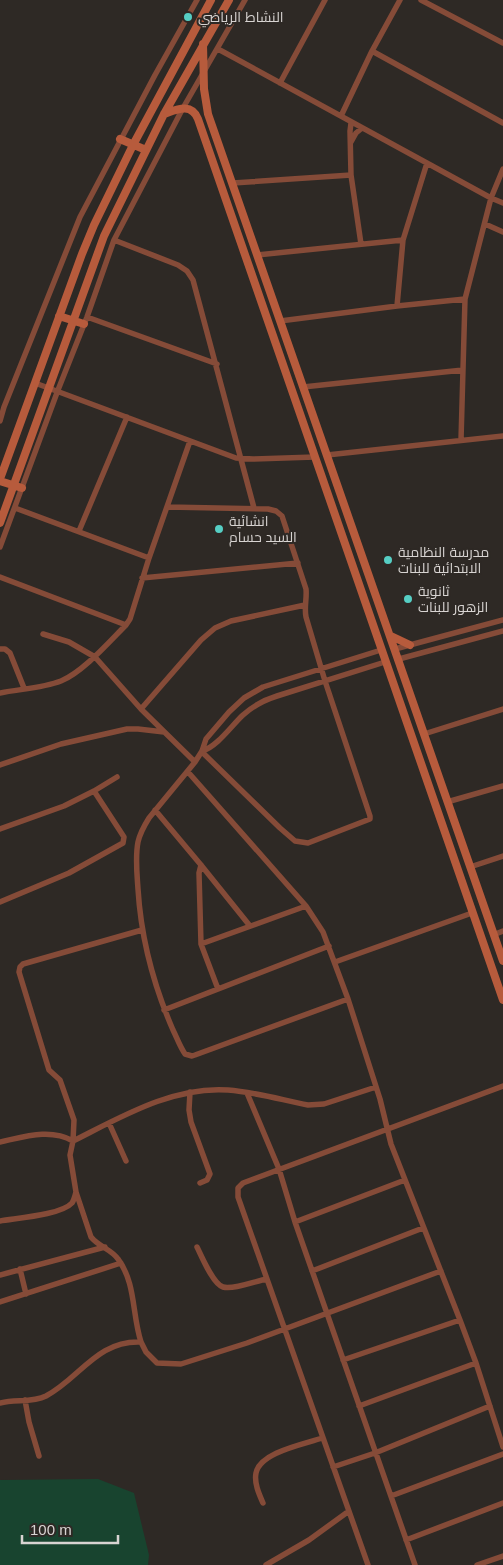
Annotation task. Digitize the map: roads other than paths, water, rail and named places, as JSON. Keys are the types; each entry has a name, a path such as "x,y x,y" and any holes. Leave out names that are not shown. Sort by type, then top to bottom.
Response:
{"street":[{"path":"0,420 80,217 120,139 197,0"},
{"path":"18,487 0,480 94,225 133,145 211,0"},
{"path":"0,547 15,508 18,487 50,387 104,236 164,114 229,0"},
{"path":"0,523 18,487 58,390 114,240 183,108 245,0"},
{"path":"280,82 325,0"},
{"path":"341,116 372,51 400,0"},
{"path":"421,0 503,43"},
{"path":"196,25 209,33"},
{"path":"203,44 206,106 503,961 498,964 490,964"},
{"path":"218,49 503,203"},
{"path":"372,51 503,123"},
{"path":"164,114 183,108 193,110 196,114 503,1000"},
{"path":"352,123 350,129 352,176 360,244"},
{"path":"351,142 356,133 362,128"},
{"path":"120,139 146,150"},
{"path":"396,306 403,240 427,163"},
{"path":"216,171 227,167"},
{"path":"461,440 465,299 491,198 503,169"},
{"path":"233,183 352,176"},
{"path":"484,224 503,232"},
{"path":"114,240 178,265 187,271 193,280 254,508"},
{"path":"257,255 403,240"},
{"path":"280,321 465,299"},
{"path":"59,316 73,321 85,320 217,364"},
{"path":"303,387 463,370"},
{"path":"35,383 50,387 230,456 242,459 315,457"},
{"path":"79,531 127,416"},
{"path":"327,455 503,436"},
{"path":"0,693 63,680 95,657 126,625 130,619 142,578 190,440"},
{"path":"167,507 254,508 272,510 282,516 306,592 306,617 321,669 370,816 368,821 308,842 295,841 202,751"},
{"path":"15,508 149,558"},
{"path":"351,558 361,555"},
{"path":"142,578 298,563"},
{"path":"0,578 126,625"},
{"path":"140,708 201,640 215,628 240,619 305,605"},
{"path":"396,650 503,620"},
{"path":"399,659 503,630"},
{"path":"43,634 69,642 95,657 140,708 195,762"},
{"path":"391,636 410,646"},
{"path":"0,649 5,649 10,653 24,688"},
{"path":"348,999 192,1056 185,1054 164,1010 151,970 142,930 137,879 138,844 144,826 155,810 188,772 202,751 206,739 244,698 263,688 381,650"},
{"path":"202,751 212,747 244,713 259,703 385,662"},
{"path":"424,734 503,709"},
{"path":"0,765 61,744 127,729 164,732"},
{"path":"188,772 316,918 329,946 348,999 376,1087 391,1144 476,1362 503,1447"},
{"path":"0,830 64,806 117,777"},
{"path":"447,802 503,786"},
{"path":"0,902 69,872 123,843 124,837 94,791"},
{"path":"155,810 250,926"},
{"path":"470,867 503,856"},
{"path":"201,865 199,873 201,944 218,989"},
{"path":"201,944 306,906"},
{"path":"335,962 472,913"},
{"path":"142,930 23,964 19,972 49,1070 60,1080 72,1109 74,1120 70,1162 76,1192 91,1237 99,1245 114,1254 128,1277 141,1342 146,1352 157,1363 181,1364 284,1330 441,1271"},
{"path":"494,935 503,931"},
{"path":"164,1010 329,946"},
{"path":"368,1565 266,1279 237,1192 238,1188 244,1182 503,1086"},
{"path":"73,1141 162,1100 190,1092 228,1090 316,1105 376,1087"},
{"path":"190,1092 190,1122 210,1174 207,1180 200,1183"},
{"path":"247,1093 279,1170 295,1222 415,1565"},
{"path":"109,1123 126,1161"},
{"path":"0,1142 25,1136 51,1134 64,1136 73,1141"},
{"path":"295,1222 405,1180"},
{"path":"0,1220 60,1210 71,1204 76,1192"},
{"path":"312,1270 423,1228"},
{"path":"0,1266 1,1275 105,1247"},
{"path":"197,1248 219,1286 228,1288 266,1279"},
{"path":"0,1302 121,1264"},
{"path":"20,1270 26,1294"},
{"path":"343,1360 460,1320"},
{"path":"0,1403 36,1399 48,1394 107,1349 122,1343 141,1342"},
{"path":"359,1406 476,1362"},
{"path":"25,1400 39,1456"},
{"path":"333,1467 490,1406"},
{"path":"263,1503 255,1481 256,1473 262,1461 276,1453 322,1438"},
{"path":"391,1496 503,1454"},
{"path":"406,1540 503,1503"},
{"path":"266,1565 310,1540 349,1511"},
{"path":"479,1565 503,1556"}],"place":[{"name":"النشاط الرياضي","path":"188,17"},
{"name":"انشائية السيد حسام","path":"219,529"},
{"name":"مدرسة النظامية الابتدائية للبنات","path":"388,560"},
{"name":"ثانوية الزهور للبنات","path":"408,599"}]}
